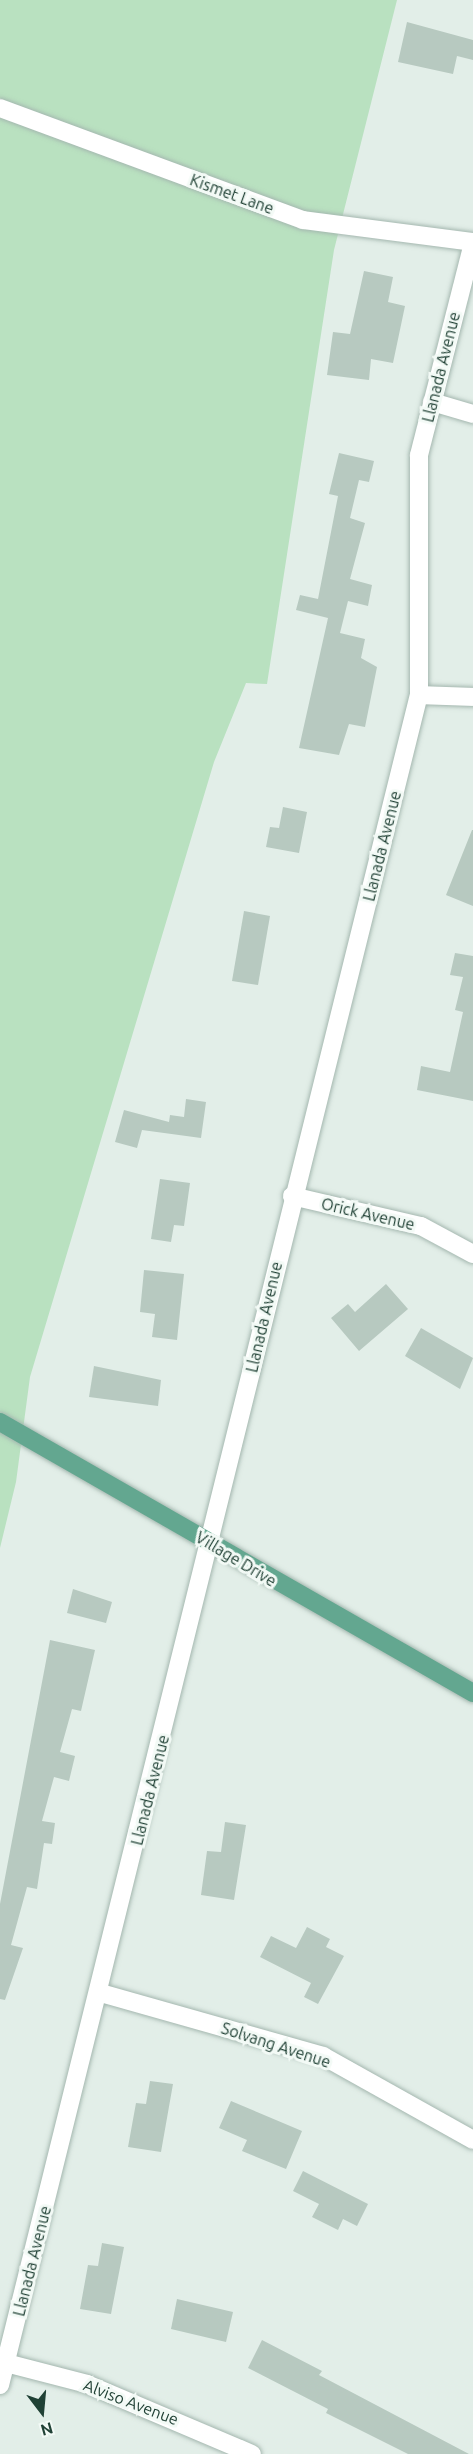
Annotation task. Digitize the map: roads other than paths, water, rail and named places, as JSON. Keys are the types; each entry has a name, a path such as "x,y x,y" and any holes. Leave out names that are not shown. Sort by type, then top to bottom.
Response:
{"main road":[{"name":"Village Drive","path":"0,1422 473,1693"}],"street":[{"name":"Kismet Lane","path":"0,108 303,220 473,243"},
{"name":"Llanada Avenue","path":"0,2385 100,1994 292,1196 419,695 419,455 473,243"},
{"path":"432,402 473,414"},
{"path":"419,695 473,697"},
{"name":"Orick Avenue","path":"292,1196 421,1226 473,1254"},
{"name":"Solvang Avenue","path":"100,1994 323,2056 473,2140"},
{"name":"Alviso Avenue","path":"6,2363 87,2384 252,2454"}]}
